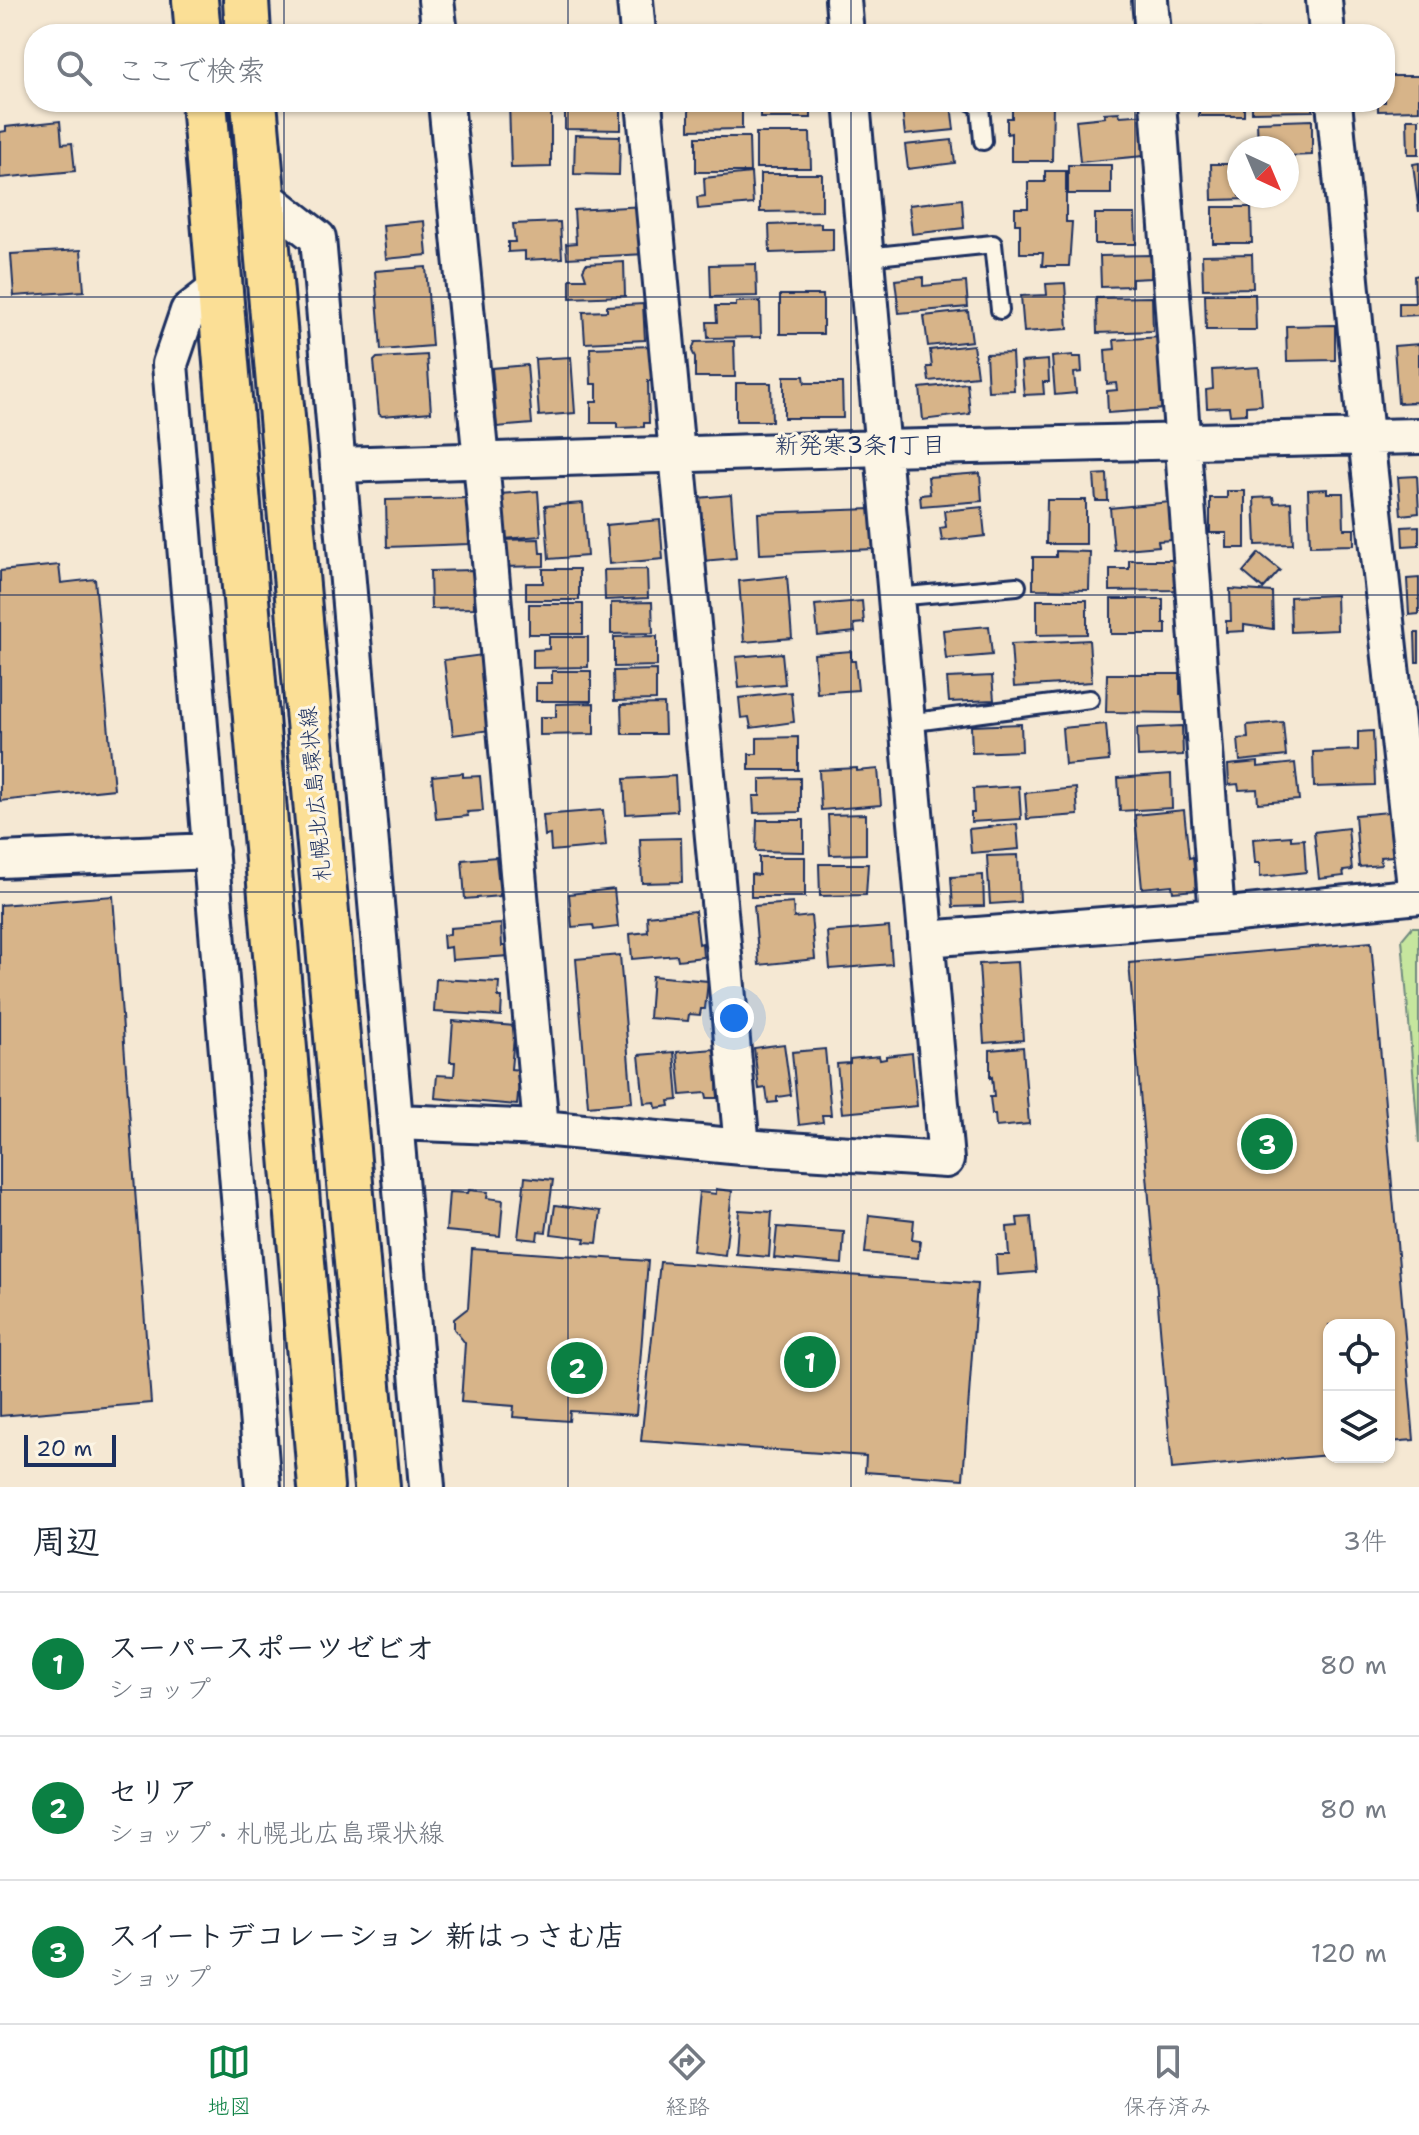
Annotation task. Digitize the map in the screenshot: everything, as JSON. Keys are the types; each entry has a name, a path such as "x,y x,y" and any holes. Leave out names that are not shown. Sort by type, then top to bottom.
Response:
{"main road":[{"path":"195,0 197,24"},
{"path":"246,0 247,24"},
{"path":"205,112 321,1487"},
{"name":"札幌北広島環状線","path":"255,112 377,1487"}],"street":[{"path":"436,0 439,24"},
{"path":"635,0 637,24"},
{"path":"843,0 845,24"},
{"path":"1150,0 1152,24"},
{"path":"1324,0 1326,24"},
{"path":"447,112 541,1128"},
{"path":"645,112 742,1147"},
{"path":"396,1122 541,1128 742,1147 946,1160 866,257 858,112"},
{"path":"1159,112 1217,916"},
{"path":"926,939 1217,916 1417,896 1366,437 1335,112"},
{"path":"263,195 318,238 427,1487"},
{"path":"219,287 188,311 170,364 263,1487"},
{"path":"338,465 1419,436"},
{"path":"0,860 211,851"}],"lane":[{"path":"981,112 983,141"},
{"path":"866,257 993,244 1000,310"},
{"path":"896,597 1017,586"},
{"path":"907,723 1090,699"}],"green space":[{"path":"1412,927 1419,927 1419,1143 1402,939"}],"building":[{"path":"1395,76 1419,76 1419,110 1395,111"},
{"path":"509,112 551,112 551,167 511,168"},
{"path":"565,112 621,112 621,130 565,129"},
{"path":"689,112 742,112 742,129 689,130"},
{"path":"760,112 811,112 811,118 760,118"},
{"path":"902,112 952,112 954,130 905,135"},
{"path":"1012,112 1053,112 1052,161 1011,161 1011,133 1007,134 1007,118 1012,118"},
{"path":"1119,112 1120,116 1150,114 1154,155 1080,162 1076,120"},
{"path":"1199,112 1244,112 1244,116 1199,116"},
{"path":"1407,119 1419,119 1419,154 1408,154"},
{"path":"1312,120 1312,155 1299,156 1299,136 1258,136 1257,122"},
{"path":"60,121 62,144 72,143 75,171 0,178 0,132 6,131 6,127"},
{"path":"756,133 810,133 811,168 756,168"},
{"path":"575,135 620,136 619,175 574,174"},
{"path":"696,137 749,137 750,172 696,172"},
{"path":"952,140 955,163 908,169 905,145"},
{"path":"1419,163 1419,212 1413,164"},
{"path":"1211,164 1227,164 1227,200 1212,200"},
{"path":"1068,165 1111,165 1111,194 1068,194"},
{"path":"1045,171 1066,171 1066,222 1072,222 1069,266 1042,266 1043,253 1020,253 1020,224 1015,224 1015,208 1028,208 1028,182 1045,182"},
{"path":"751,173 753,204 698,209 697,197 705,196 704,178"},
{"path":"760,174 822,174 822,211 760,212"},
{"path":"962,199 964,228 912,234 909,205"},
{"path":"644,206 646,254 567,258 566,244 576,243 574,210"},
{"path":"1213,207 1251,208 1252,243 1213,243"},
{"path":"1095,214 1135,214 1136,244 1095,244"},
{"path":"424,221 427,255 386,259 383,225"},
{"path":"560,222 562,258 525,260 525,251 508,252 508,242 515,242 513,224"},
{"path":"821,223 821,228 833,228 833,251 770,253 769,225"},
{"path":"81,250 84,291 14,296 11,254"},
{"path":"1252,254 1253,288 1203,289 1202,255"},
{"path":"1151,255 1151,278 1132,279 1132,286 1101,287 1100,256"},
{"path":"624,262 625,296 570,298 570,279 586,279 583,270 586,264"},
{"path":"756,264 757,296 711,297 710,265"},
{"path":"426,267 432,346 381,350 375,271"},
{"path":"1419,275 1419,315 1399,316 1399,303 1415,303 1414,276"},
{"path":"923,277 923,286 966,282 968,307 899,313 895,280"},
{"path":"1065,283 1068,329 1024,332 1021,296 1047,295 1046,284"},
{"path":"1205,294 1255,294 1256,330 1206,330"},
{"path":"780,295 823,295 823,334 780,334"},
{"path":"1152,297 1153,331 1097,333 1096,298"},
{"path":"760,301 761,337 708,338 707,322 717,322 716,306"},
{"path":"643,304 645,340 585,343 583,312 607,311 607,306"},
{"path":"968,311 972,341 928,346 924,316"},
{"path":"1335,325 1335,360 1287,361 1286,326"},
{"path":"1161,337 1164,409 1108,413 1107,391 1117,390 1116,383 1107,384 1105,350 1115,349 1114,340"},
{"path":"734,341 735,377 695,377 692,351 695,342"},
{"path":"1419,344 1419,402 1398,403 1394,346"},
{"path":"973,345 977,376 929,381 927,367 932,367 930,350"},
{"path":"653,346 654,381 648,381 649,423 644,423 644,427 617,428 617,423 591,423 591,402 597,402 597,384 591,384 590,348"},
{"path":"1012,353 1014,390 988,391 986,354"},
{"path":"427,355 431,412 379,414 374,361 377,358"},
{"path":"571,357 575,413 539,416 535,359"},
{"path":"1052,357 1081,357 1082,372 1074,373 1076,393 1055,395"},
{"path":"1048,360 1049,382 1043,382 1044,394 1024,395 1021,362"},
{"path":"527,365 532,424 497,427 492,368"},
{"path":"1259,367 1262,405 1246,406 1246,414 1230,415 1229,407 1207,408 1206,390 1213,389 1212,370"},
{"path":"784,376 804,376 805,383 842,383 843,418 784,418"},
{"path":"736,383 771,383 772,421 736,421"},
{"path":"967,383 970,414 923,420 920,388"},
{"path":"980,473 982,501 921,506 920,495 930,494 928,477"},
{"path":"1107,474 1108,501 1096,501 1094,475"},
{"path":"1417,476 1419,513 1401,515 1398,477"},
{"path":"1327,489 1327,493 1343,493 1344,529 1354,529 1354,545 1310,546 1308,490"},
{"path":"538,491 541,536 503,539 500,494"},
{"path":"1227,491 1245,491 1245,548 1227,548 1227,533 1210,533 1210,498 1227,498"},
{"path":"731,495 736,558 702,561 698,498"},
{"path":"1273,497 1274,503 1291,502 1293,544 1256,545 1254,498"},
{"path":"468,498 469,544 387,547 386,500"},
{"path":"1047,500 1086,500 1086,544 1046,544"},
{"path":"1170,502 1173,540 1158,541 1159,546 1114,550 1110,508"},
{"path":"583,503 587,556 549,559 545,506"},
{"path":"982,507 985,536 942,541 940,528 946,527 944,511"},
{"path":"872,509 874,549 760,554 758,513"},
{"path":"660,520 663,559 609,564 606,525"},
{"path":"1419,526 1419,545 1403,546 1402,527"},
{"path":"539,539 544,566 503,567 502,540"},
{"path":"1056,551 1090,552 1089,590 1033,589 1033,557 1056,557"},
{"path":"1259,553 1280,570 1263,589 1243,572"},
{"path":"1129,560 1175,560 1175,590 1110,591 1110,569 1129,569"},
{"path":"59,565 61,583 95,579 114,789 0,801 0,571"},
{"path":"543,569 579,569 579,600 526,600 526,583 543,583"},
{"path":"647,569 648,598 605,600 604,570"},
{"path":"473,570 474,608 431,609 430,571"},
{"path":"787,576 792,638 744,642 739,581"},
{"path":"1419,578 1419,614 1409,615 1407,579"},
{"path":"1230,589 1272,592 1273,629 1244,625 1244,631 1226,632 1226,621 1231,621"},
{"path":"1336,595 1337,630 1291,632 1290,597"},
{"path":"1111,599 1163,599 1166,634 1111,634"},
{"path":"1037,600 1087,600 1087,634 1037,635"},
{"path":"862,601 864,623 854,624 855,632 818,636 815,605"},
{"path":"652,602 653,633 611,634 611,603"},
{"path":"529,604 583,604 583,634 529,634"},
{"path":"989,626 992,655 946,659 943,630"},
{"path":"1415,633 1419,633 1419,662 1416,662"},
{"path":"657,636 657,666 614,667 614,637"},
{"path":"549,637 588,637 588,667 533,668 533,650 549,649"},
{"path":"1089,640 1092,682 1014,687 1011,644"},
{"path":"851,651 858,690 817,693 814,654"},
{"path":"782,653 785,684 739,688 736,657"},
{"path":"482,655 491,730 453,735 444,660"},
{"path":"656,670 656,700 614,701 613,671"},
{"path":"552,671 591,671 591,701 536,701 536,683 552,683"},
{"path":"1107,674 1180,674 1180,694 1186,694 1186,713 1106,712"},
{"path":"992,676 994,700 949,702 947,678"},
{"path":"791,692 794,722 751,728 749,717 741,718 739,698"},
{"path":"594,703 594,734 540,735 540,717 556,717 556,704"},
{"path":"664,704 665,734 622,734 621,705"},
{"path":"1283,722 1286,756 1240,761 1238,739 1248,738 1247,725"},
{"path":"1021,724 1022,751 972,753 971,726"},
{"path":"1106,724 1109,761 1065,765 1062,728"},
{"path":"1182,726 1183,755 1138,757 1137,728"},
{"path":"1373,731 1375,785 1314,787 1313,752 1358,750 1358,732"},
{"path":"798,737 798,770 749,770 749,754 757,754 757,738"},
{"path":"1258,762 1258,767 1295,763 1299,800 1258,803 1257,789 1239,790 1238,784 1229,785 1228,765"},
{"path":"857,768 857,771 878,769 881,805 821,810 819,770"},
{"path":"463,773 463,777 480,776 483,811 467,812 468,816 436,819 432,776"},
{"path":"1171,774 1172,808 1120,811 1118,778"},
{"path":"675,776 677,811 626,814 624,779"},
{"path":"800,778 800,812 754,813 753,796 760,796 760,779"},
{"path":"1019,786 1021,819 971,822 971,813 974,813 973,789"},
{"path":"1076,788 1078,815 1027,819 1025,793"},
{"path":"603,810 606,846 551,851 550,835 545,836 543,815"},
{"path":"1184,810 1196,890 1173,892 1172,885 1142,888 1135,815"},
{"path":"1389,812 1393,856 1380,857 1381,865 1359,867 1355,815"},
{"path":"866,814 866,854 830,855 828,815"},
{"path":"757,820 804,820 804,852 756,851"},
{"path":"1017,824 1019,849 971,853 969,829"},
{"path":"1348,828 1352,870 1343,871 1344,876 1319,879 1314,832"},
{"path":"1291,836 1291,840 1304,839 1306,872 1260,877 1260,863 1255,863 1253,839"},
{"path":"681,838 682,882 642,883 640,839"},
{"path":"1018,855 1020,902 990,904 987,856"},
{"path":"496,857 500,896 465,899 462,860"},
{"path":"759,857 805,857 805,897 751,897 751,874 759,875"},
{"path":"819,864 868,864 866,895 820,896"},
{"path":"983,875 984,906 953,907 951,877"},
{"path":"614,889 618,927 594,930 593,925 572,927 569,894"},
{"path":"113,896 151,1403 0,1416 0,905"},
{"path":"793,903 794,918 811,916 815,959 759,965 754,906"},
{"path":"695,911 703,957 678,960 677,955 632,959 630,934 648,932 647,916"},
{"path":"501,924 502,946 508,946 509,956 452,960 451,947 444,948 443,935 450,934 450,928"},
{"path":"889,927 892,964 830,969 827,932"},
{"path":"1371,942 1414,1440 1395,1442 1395,1319 1323,1319 1323,1456 1172,1469 1129,963"},
{"path":"620,955 632,1102 588,1106 576,959"},
{"path":"1018,962 1023,1040 984,1043 979,964"},
{"path":"652,976 708,981 705,1009 701,1009 700,1015 689,1014 688,1021 649,1018"},
{"path":"436,979 499,982 501,1016 434,1012"},
{"path":"453,1021 515,1026 511,1069 520,1070 517,1105 435,1098 437,1075 454,1076 455,1062 450,1062"},
{"path":"784,1044 791,1095 777,1097 777,1102 768,1103 766,1088 759,1089 754,1048"},
{"path":"1023,1047 1029,1124 996,1127 990,1097 994,1097 990,1050"},
{"path":"715,1049 718,1098 707,1098 706,1093 681,1095 677,1052"},
{"path":"825,1049 831,1115 822,1115 823,1122 799,1125 792,1052"},
{"path":"674,1052 678,1100 669,1101 670,1106 656,1108 655,1102 644,1103 639,1055"},
{"path":"912,1053 917,1106 842,1113 837,1064 850,1063 850,1059 879,1056 880,1060 886,1059 886,1056"},
{"path":"525,1177 553,1180 546,1232 538,1231 537,1240 518,1238"},
{"path":"716,1189 732,1191 725,1255 693,1251 699,1192 716,1194"},
{"path":"469,1190 488,1192 487,1198 503,1200 500,1236 446,1231 449,1192 468,1193"},
{"path":"555,1205 601,1211 597,1243 584,1242 585,1238 551,1234"},
{"path":"739,1210 772,1212 769,1257 736,1254"},
{"path":"869,1215 914,1220 912,1240 920,1241 918,1258 865,1253"},
{"path":"1031,1217 1036,1272 997,1275 996,1255 1009,1255 1007,1227 1018,1226 1017,1218"},
{"path":"777,1227 844,1232 842,1264 774,1258"},
{"path":"472,1249 648,1261 636,1415 570,1411 569,1421 513,1417 514,1406 461,1402 465,1343 454,1329 454,1319 468,1308"},
{"path":"660,1262 977,1284 963,1479 865,1472 866,1456 641,1441"}],"place":[{"name":"スイートデコレーション 新はっさむ店","path":"1267,1144"},
{"name":"スーパースポーツゼビオ","path":"810,1362"},
{"name":"セリア","path":"577,1368"}],"district":[{"name":"新発寒3条1丁目","path":"860,445"}]}
